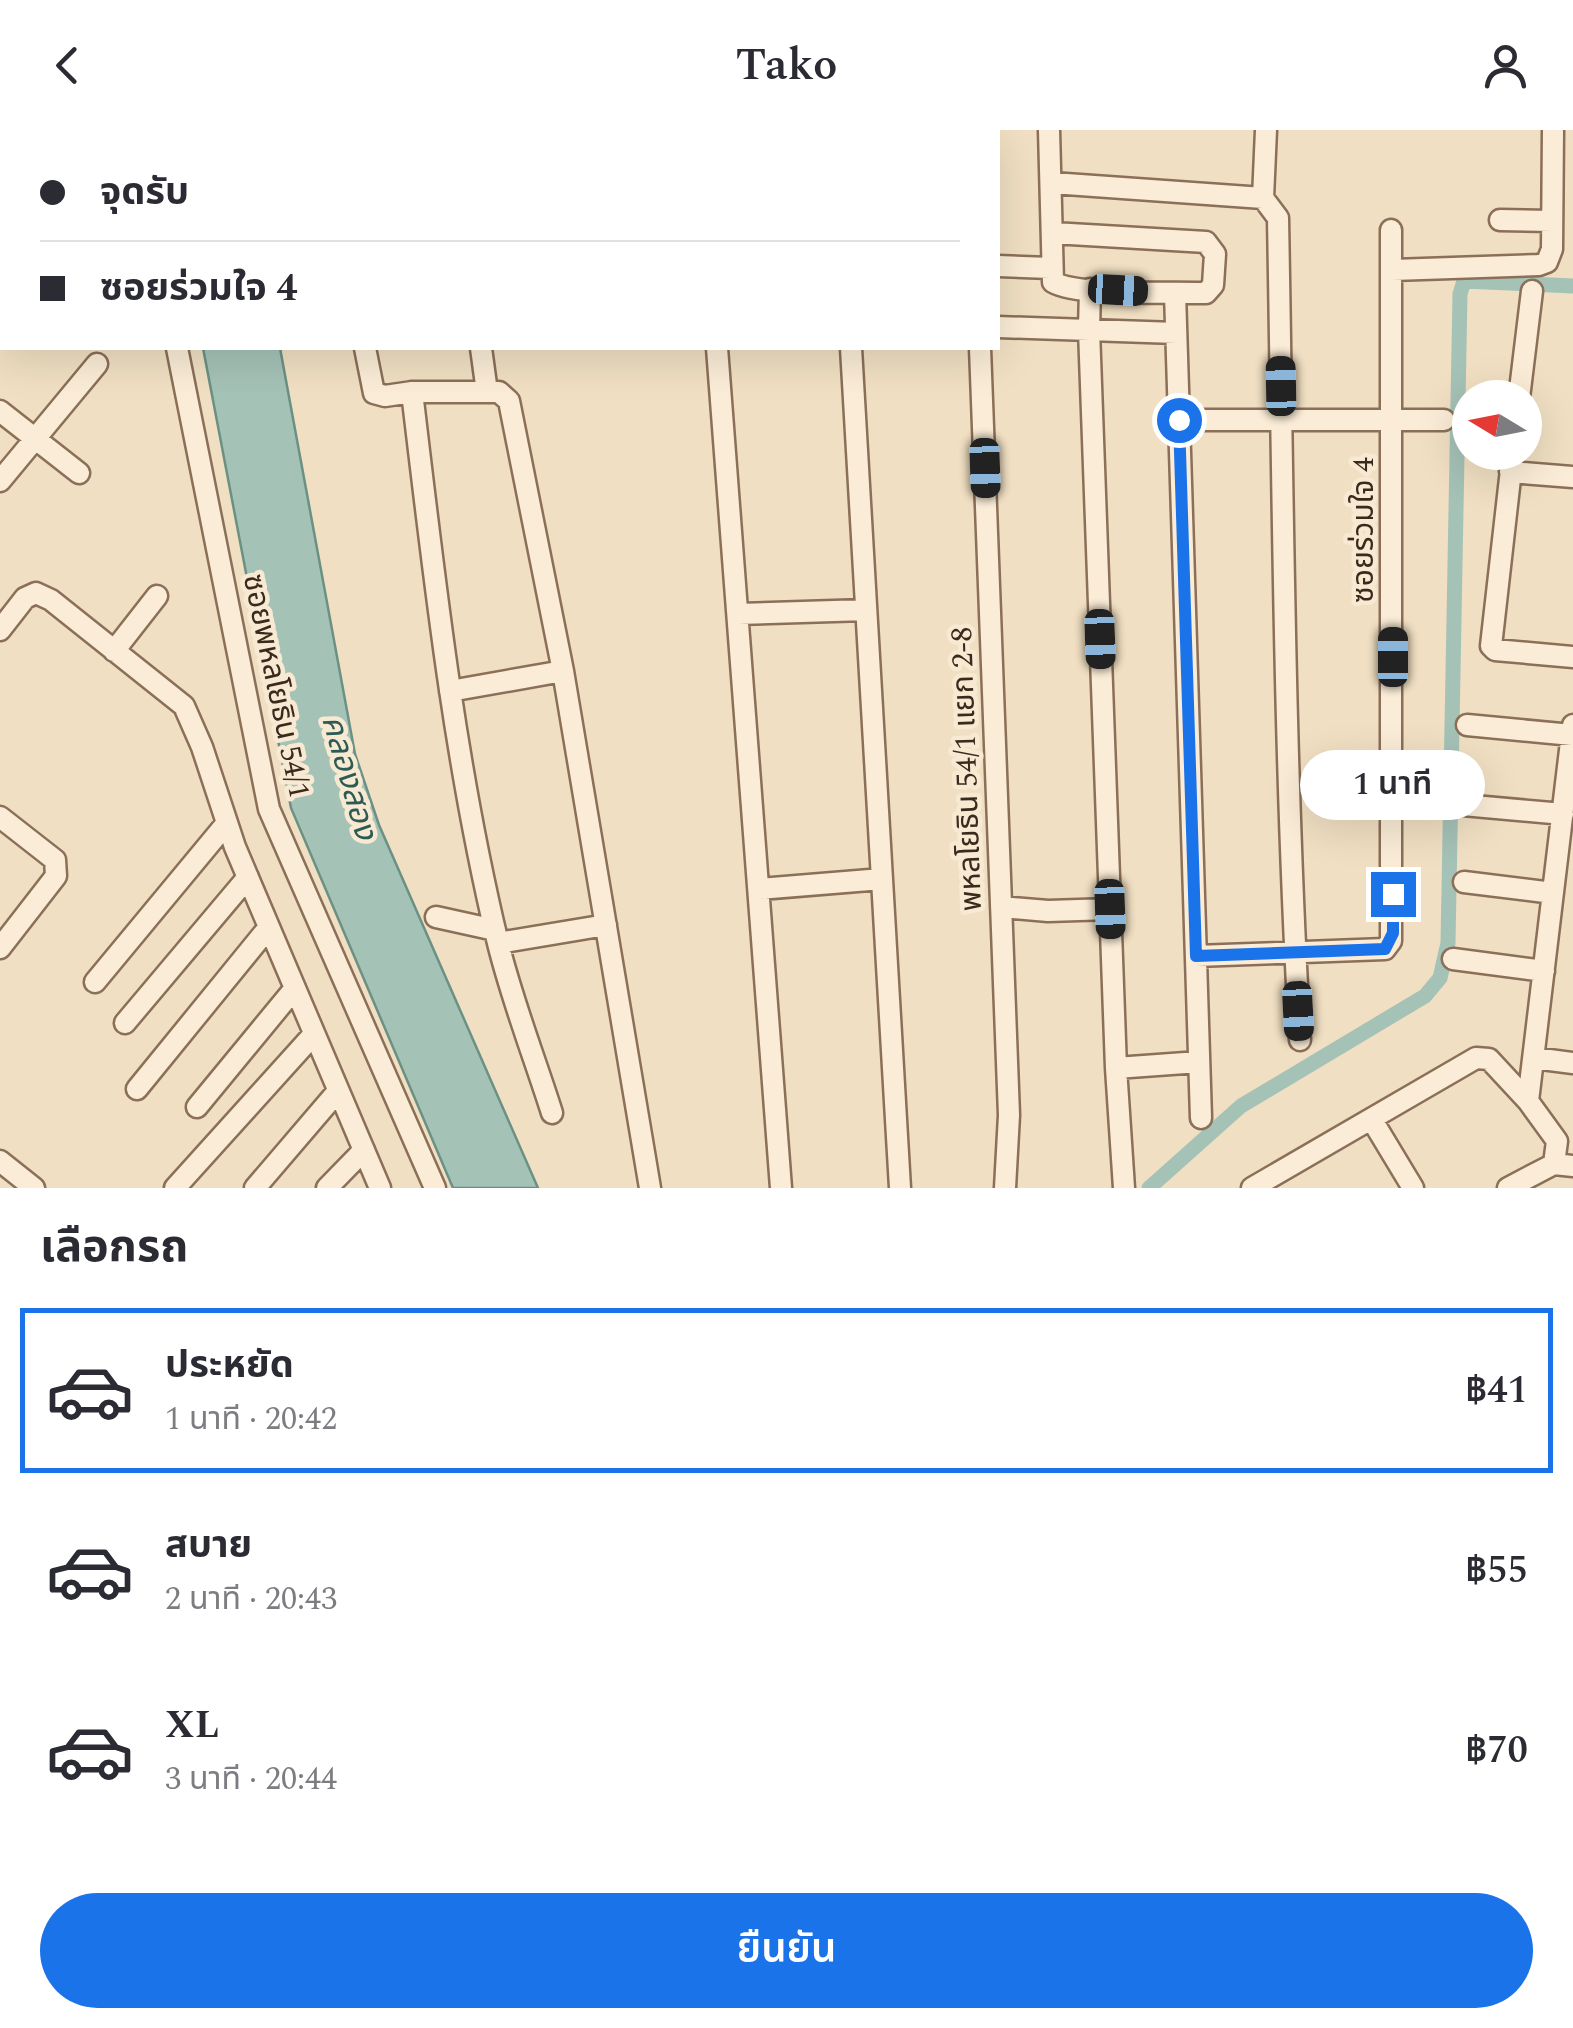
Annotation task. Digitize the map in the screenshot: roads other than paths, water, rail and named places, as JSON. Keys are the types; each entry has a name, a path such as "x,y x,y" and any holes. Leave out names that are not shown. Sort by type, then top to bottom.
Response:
{"street":[{"path":"1048,130 1053,282 1090,289 1198,294 1210,290 1215,254 1211,244 1052,233"},
{"path":"1266,130 1263,198 1278,218 1288,810 1300,1040"},
{"path":"1394,270 1547,262 1552,249 1553,130"},
{"path":"1052,183 1263,198"},
{"path":"1500,220 1552,221"},
{"name":"ซอยร่วมใจ 4","path":"1294,952 1385,949 1393,933 1391,230"},
{"path":"1000,266 1050,268"},
{"path":"1090,289 1116,1068 1124,1188"},
{"path":"1521,380 1532,291"},
{"path":"1175,292 1202,1118"},
{"path":"1000,327 1176,333"},
{"name":"ซอยพหลโยธิน 54/1","path":"177,350 270,809 434,1188"},
{"path":"365,350 374,393 505,394 512,410 563,671 650,1188"},
{"path":"481,350 487,392"},
{"path":"718,350 780,1188"},
{"path":"850,350 900,1188"},
{"name":"พหลโยธิน 54/1 แยก 2-8","path":"980,350 1008,1115 1004,1188"},
{"path":"0,481 97,364"},
{"path":"412,392 450,690 497,936 552,1113"},
{"path":"0,411 79,474"},
{"path":"1179,420 1444,420"},
{"path":"1542,469 1573,477"},
{"path":"1511,470 1490,640 1495,650 1573,657"},
{"path":"0,630 24,598 36,594 50,600 184,706 226,824 380,1188"},
{"path":"114,650 156,596"},
{"path":"738,614 866,610"},
{"path":"450,690 563,671"},
{"path":"1466,724 1572,735"},
{"path":"1528,1101 1573,725"},
{"path":"1463,805 1562,814"},
{"path":"0,816 55,860 58,868 56,876 0,948"},
{"path":"95,982 226,824"},
{"path":"125,1023 248,877"},
{"path":"760,888 882,879"},
{"path":"1464,882 1553,893"},
{"path":"1001,907 1048,911 1110,909"},
{"path":"436,917 497,936 606,925"},
{"path":"137,1089 269,927"},
{"path":"1196,956 1294,952"},
{"path":"1453,959 1544,971"},
{"path":"197,1107 295,988"},
{"path":"175,1188 314,1034"},
{"path":"1252,1188 1476,1058 1489,1059 1528,1101 1557,1141 1564,1165 1508,1188"},
{"path":"1534,1058 1573,1063"},
{"path":"1116,1068 1199,1062"},
{"path":"255,1188 338,1091"},
{"path":"1372,1120 1414,1188"},
{"path":"327,1188 364,1150"},
{"path":"0,1161 34,1188"}],"water":[{"name":"คลองสอง","path":"203,350 280,350 355,754 379,825 538,1188 453,1188 291,808"}],"waterway":[{"path":"1149,1188 1241,1106 1425,996 1440,978 1448,943 1460,294 1464,281 1573,286"}]}
